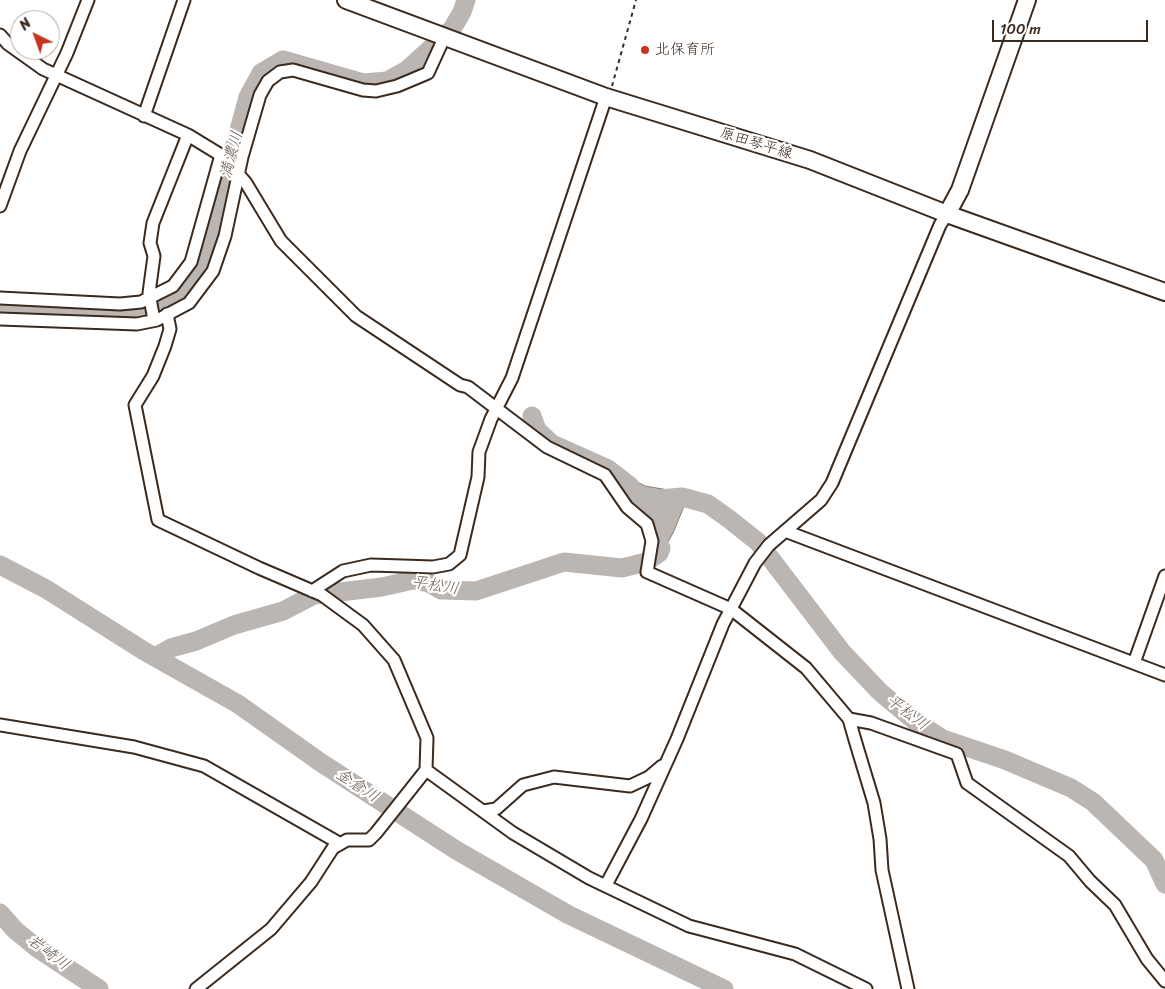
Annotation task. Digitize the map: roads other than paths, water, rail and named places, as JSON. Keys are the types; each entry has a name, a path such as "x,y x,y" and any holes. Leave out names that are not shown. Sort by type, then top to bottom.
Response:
{"main road":[{"name":"原田琴平線","path":"346,0 606,97 810,160 947,214 1165,292"},
{"path":"947,214 960,190 1027,0"}],"street":[{"path":"0,206 20,151 56,76 88,0"},
{"path":"144,116 184,0"},
{"path":"0,35 8,44 56,76 188,136 222,156 238,171 281,242 356,316 496,408 547,447 605,475 627,507 647,524 652,541 647,572 731,609 806,668 848,719 874,803 880,839 882,870 908,989"},
{"path":"0,319 137,324 154,320 189,302 213,270 225,236 238,171 260,95 268,81 280,72 293,70 363,90 376,91 397,86 428,73 444,38"},
{"path":"312,591 344,572 371,565 434,566 450,564 460,556 478,477 479,452 496,408 512,378 606,97"},
{"path":"154,320 150,301 154,256 150,243 153,223 188,136"},
{"path":"0,298 120,304 150,301 174,286 191,262 222,156"},
{"path":"606,885 641,819 731,609 755,563 769,545 821,500 832,483 940,225 947,214"},
{"path":"167,314 170,329 165,346 153,376 135,405 155,515 158,520 322,594 363,625 394,660 426,738 426,770 376,833 369,840 347,840 340,843 271,929 196,989"},
{"path":"785,530 1165,675"},
{"path":"1134,663 1165,576"},
{"path":"848,719 871,723 957,754 966,783 1069,856 1090,881 1115,905 1147,958 1165,981"},
{"path":"0,725 134,747 204,766 340,843"},
{"path":"483,811 496,809 523,785 554,777 604,785 630,786 658,771 665,763"},
{"path":"426,770 513,833 606,885 689,926 795,954 866,989"}],"waterway":[{"name":"満濃川","path":"0,308 121,315 144,313 163,306 193,280 203,263 248,97 261,73 283,60 363,83 387,81 407,70 452,29 462,12 466,0"},
{"name":"平松川","path":"532,416 537,430 552,444 608,469 630,486"},
{"name":"平松川","path":"660,499 682,497 708,504 729,519 758,542 842,652 880,692 916,722 943,739 1005,760 1071,788 1093,802 1154,860 1165,884"},
{"name":"平松川","path":"155,657 171,648 196,641 234,625 283,611 314,595 382,587 413,580 429,583 441,590 476,591 564,562 622,568 646,562 659,553 661,548"},
{"name":"金倉川","path":"0,565 46,589 144,651 238,704 320,762 456,850 569,915 724,989"},
{"name":"岩崎川","path":"0,913 15,930 37,948 99,989"}],"place":[{"name":"北保育所","path":"645,50"}]}
